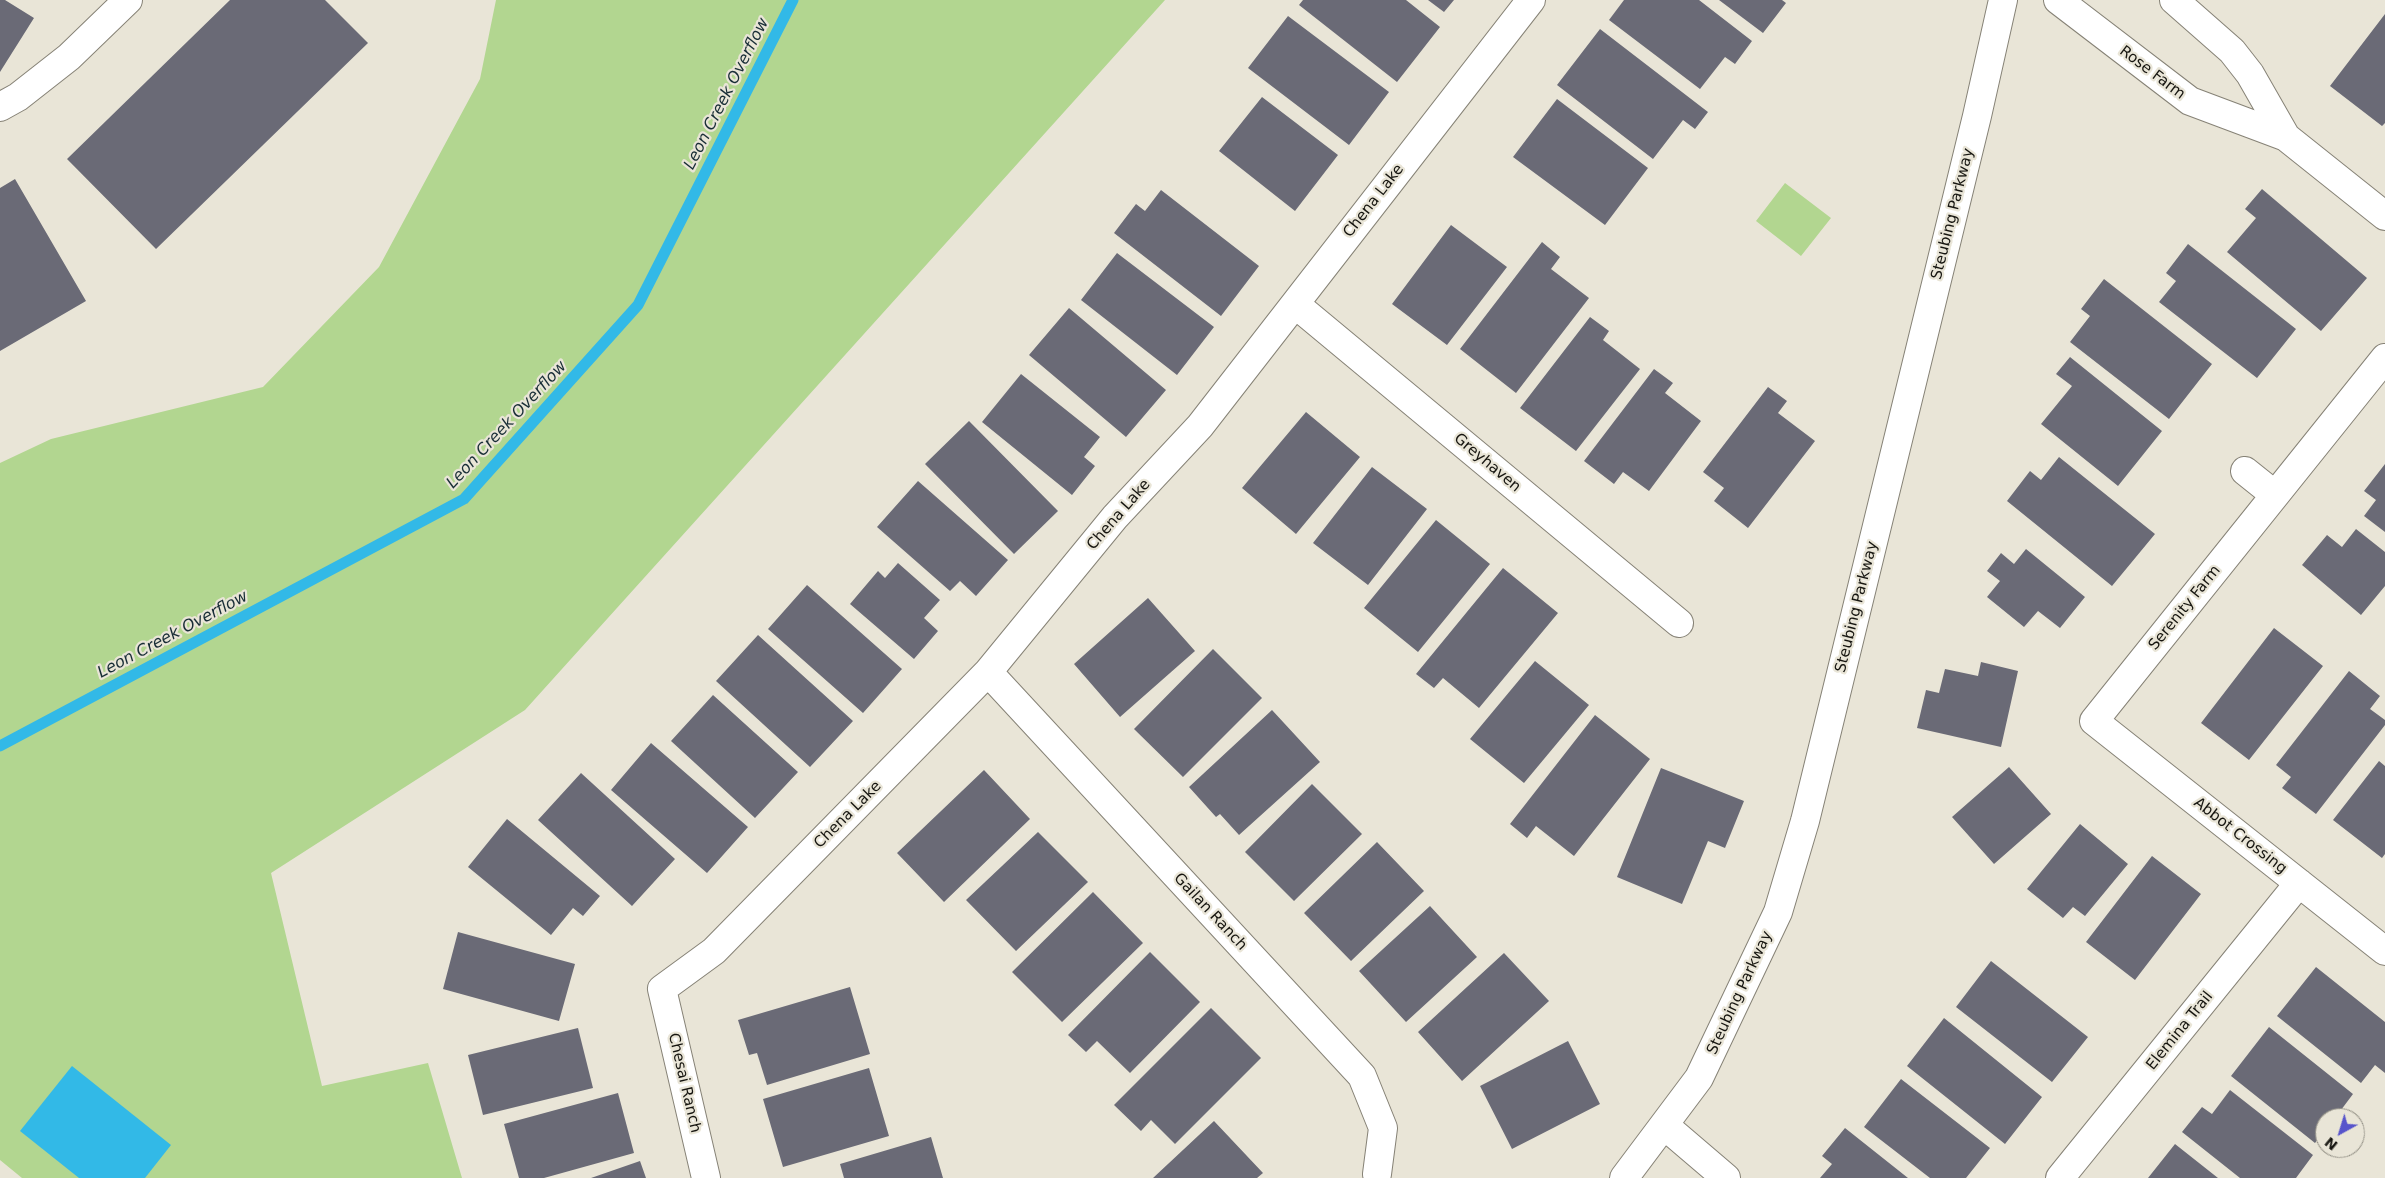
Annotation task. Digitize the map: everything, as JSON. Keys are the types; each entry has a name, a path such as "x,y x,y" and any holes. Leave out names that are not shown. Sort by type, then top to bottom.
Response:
{"street":[{"path":"0,107 18,97 69,57 128,0"},
{"name":"Chena Lake","path":"662,989 714,950 988,672 1115,517 1200,426 1531,0"},
{"name":"Steubing Parkway","path":"1624,1178 1699,1078 1781,903 1805,821 1977,116 2003,0"},
{"name":"Rose Farm","path":"2058,0 2190,101 2286,137 2385,216"},
{"name":"Rose Farm","path":"2174,0 2232,51 2250,74 2286,137"},
{"name":"Greyhaven","path":"1295,304 1678,622"},
{"name":"Serenity Farm","path":"2094,721 2385,358"},
{"path":"2245,471 2275,495"},
{"name":"Gailan Ranch","path":"988,672 1362,1076 1383,1128 1377,1174"},
{"name":"Abbot Crossing","path":"2094,721 2385,952"},
{"name":"Elemina Trail","path":"2060,1178 2299,883"},
{"name":"Chesai Ranch","path":"662,989 706,1178"},
{"path":"1664,1125 1726,1178"}],"green space":[{"path":"496,0 1165,0 525,710 271,873 322,1086 428,1063 462,1178 22,1178 0,1160 0,463 51,439 263,387 379,267 480,79"},
{"path":"1785,183 1831,218 1801,256 1756,221"}],"water":[{"path":"72,1066 171,1145 145,1178 79,1178 20,1131"}],"building":[{"path":"0,0 5,0 34,18 0,72"},
{"path":"230,0 325,0 368,43 156,249 67,159"},
{"path":"1303,0 1406,0 1440,27 1397,82 1299,5"},
{"path":"1428,0 1454,0 1444,12"},
{"path":"1624,0 1699,0 1752,41 1735,64 1725,57 1700,89 1609,20"},
{"path":"1719,0 1782,0 1786,3 1763,33"},
{"path":"2385,14 2385,123 2382,126 2330,86"},
{"path":"1288,16 1389,92 1349,145 1248,68"},
{"path":"1600,29 1708,112 1695,129 1683,120 1653,159 1557,85"},
{"path":"1262,97 1338,155 1295,211 1219,151"},
{"path":"1557,99 1648,168 1605,225 1513,157"},
{"path":"15,179 86,301 0,351 0,188"},
{"path":"2262,189 2367,278 2321,331 2227,252 2256,218 2245,209"},
{"path":"1161,190 1259,266 1221,316 1114,233 1136,204 1145,211"},
{"path":"1451,225 1507,267 1447,345 1392,304"},
{"path":"1542,242 1560,257 1551,269 1589,298 1516,393 1460,349"},
{"path":"2188,244 2296,329 2257,378 2159,302 2176,281 2166,273"},
{"path":"1117,253 1214,327 1177,375 1081,300"},
{"path":"2104,279 2212,364 2169,419 2070,342 2090,316 2081,309"},
{"path":"1069,308 1166,390 1126,437 1029,355"},
{"path":"1590,317 1609,331 1603,340 1640,369 1576,451 1520,408"},
{"path":"2070,357 2162,431 2118,486 2041,424 2072,386 2056,374"},
{"path":"1654,369 1673,383 1665,393 1701,421 1649,491 1623,472 1614,484 1584,461"},
{"path":"1021,374 1100,437 1084,457 1095,466 1072,495 982,422"},
{"path":"1768,387 1787,401 1778,413 1815,441 1748,528 1714,501 1724,488 1703,472"},
{"path":"1306,412 1360,457 1296,534 1242,488"},
{"path":"969,421 1058,511 1014,554 925,464"},
{"path":"2059,457 2155,534 2112,586 2007,501 2030,471 2041,480"},
{"path":"2385,464 2385,532 2364,516 2376,500 2364,491"},
{"path":"1372,467 1427,509 1368,585 1313,543"},
{"path":"918,481 1008,560 976,596 960,581 950,591 877,527"},
{"path":"1436,520 1490,564 1418,652 1364,608"},
{"path":"2356,529 2385,552 2385,586 2361,615 2302,565 2327,535 2342,547"},
{"path":"2026,549 2085,597 2060,628 2038,611 2024,627 1987,597 2000,581 1987,571 2001,553 2014,564"},
{"path":"898,563 940,600 924,618 938,631 914,659 850,604 878,571 885,578"},
{"path":"1503,568 1558,613 1479,708 1443,678 1434,688 1416,674"},
{"path":"807,585 902,669 863,713 768,629"},
{"path":"1148,598 1195,651 1120,717 1074,664"},
{"path":"2274,628 2323,666 2249,760 2201,723"},
{"path":"758,635 853,721 810,767 716,681"},
{"path":"1213,649 1262,698 1183,777 1134,729"},
{"path":"1535,661 1589,705 1524,783 1470,739"},
{"path":"1981,662 2018,671 2001,747 1917,728 1926,690 1939,693 1945,669 1978,676"},
{"path":"2349,671 2380,696 2370,709 2385,720 2385,725 2316,814 2282,788 2291,777 2276,765"},
{"path":"713,695 798,772 755,818 671,741"},
{"path":"1272,710 1320,762 1239,835 1220,814 1216,817 1189,787"},
{"path":"1595,715 1650,759 1574,856 1536,826 1527,838 1510,824"},
{"path":"651,743 748,827 707,873 611,790"},
{"path":"2379,761 2385,766 2385,854 2382,858 2333,820"},
{"path":"2009,767 2051,814 1994,864 1952,817"},
{"path":"1661,768 1744,801 1725,848 1708,841 1682,904 1617,877"},
{"path":"984,770 1030,819 944,902 897,853"},
{"path":"581,773 675,859 632,906 538,820"},
{"path":"1312,784 1362,834 1294,901 1245,852"},
{"path":"507,819 600,896 583,916 573,908 551,935 468,867"},
{"path":"2080,824 2128,864 2085,916 2073,907 2063,918 2027,889"},
{"path":"1038,832 1088,882 1016,951 966,900"},
{"path":"1377,842 1424,891 1351,961 1304,913"},
{"path":"2152,856 2201,894 2135,980 2086,942"},
{"path":"1093,892 1143,943 1062,1022 1012,972"},
{"path":"1430,906 1477,957 1406,1022 1359,971"},
{"path":"458,932 575,964 559,1021 443,989"},
{"path":"1150,952 1200,1002 1130,1073 1097,1041 1086,1052 1068,1035"},
{"path":"1504,953 1549,1001 1462,1081 1418,1032"},
{"path":"1991,961 2088,1037 2052,1082 1956,1007"},
{"path":"2316,967 2385,1022 2385,1073 2375,1065 2361,1083 2277,1016"},
{"path":"850,987 870,1054 767,1085 757,1053 749,1055 738,1020"},
{"path":"1211,1008 1261,1058 1175,1144 1151,1120 1141,1131 1114,1105"},
{"path":"1944,1018 2042,1097 2005,1144 1907,1066"},
{"path":"2269,1027 2353,1094 2342,1108 2315,1108 2315,1143 2231,1076"},
{"path":"578,1028 593,1088 483,1115 468,1055"},
{"path":"1568,1041 1600,1104 1512,1149 1480,1086"},
{"path":"869,1068 889,1136 783,1167 763,1099"},
{"path":"1901,1079 1990,1148 1966,1178 1930,1178 1864,1127"},
{"path":"2230,1090 2313,1155 2296,1178 2240,1178 2182,1132 2202,1107 2212,1114"},
{"path":"618,1093 634,1153 544,1178 519,1178 504,1124"},
{"path":"1214,1121 1263,1173 1257,1178 1153,1178"},
{"path":"1845,1128 1908,1178 1820,1178 1832,1164 1822,1156"},
{"path":"931,1137 943,1178 844,1178 840,1164"},
{"path":"2175,1144 2218,1178 2148,1178"},
{"path":"640,1161 646,1178 591,1178"}],"waterway":[{"name":"Leon Creek Overflow","path":"0,746 464,499 638,305 793,0"}]}
